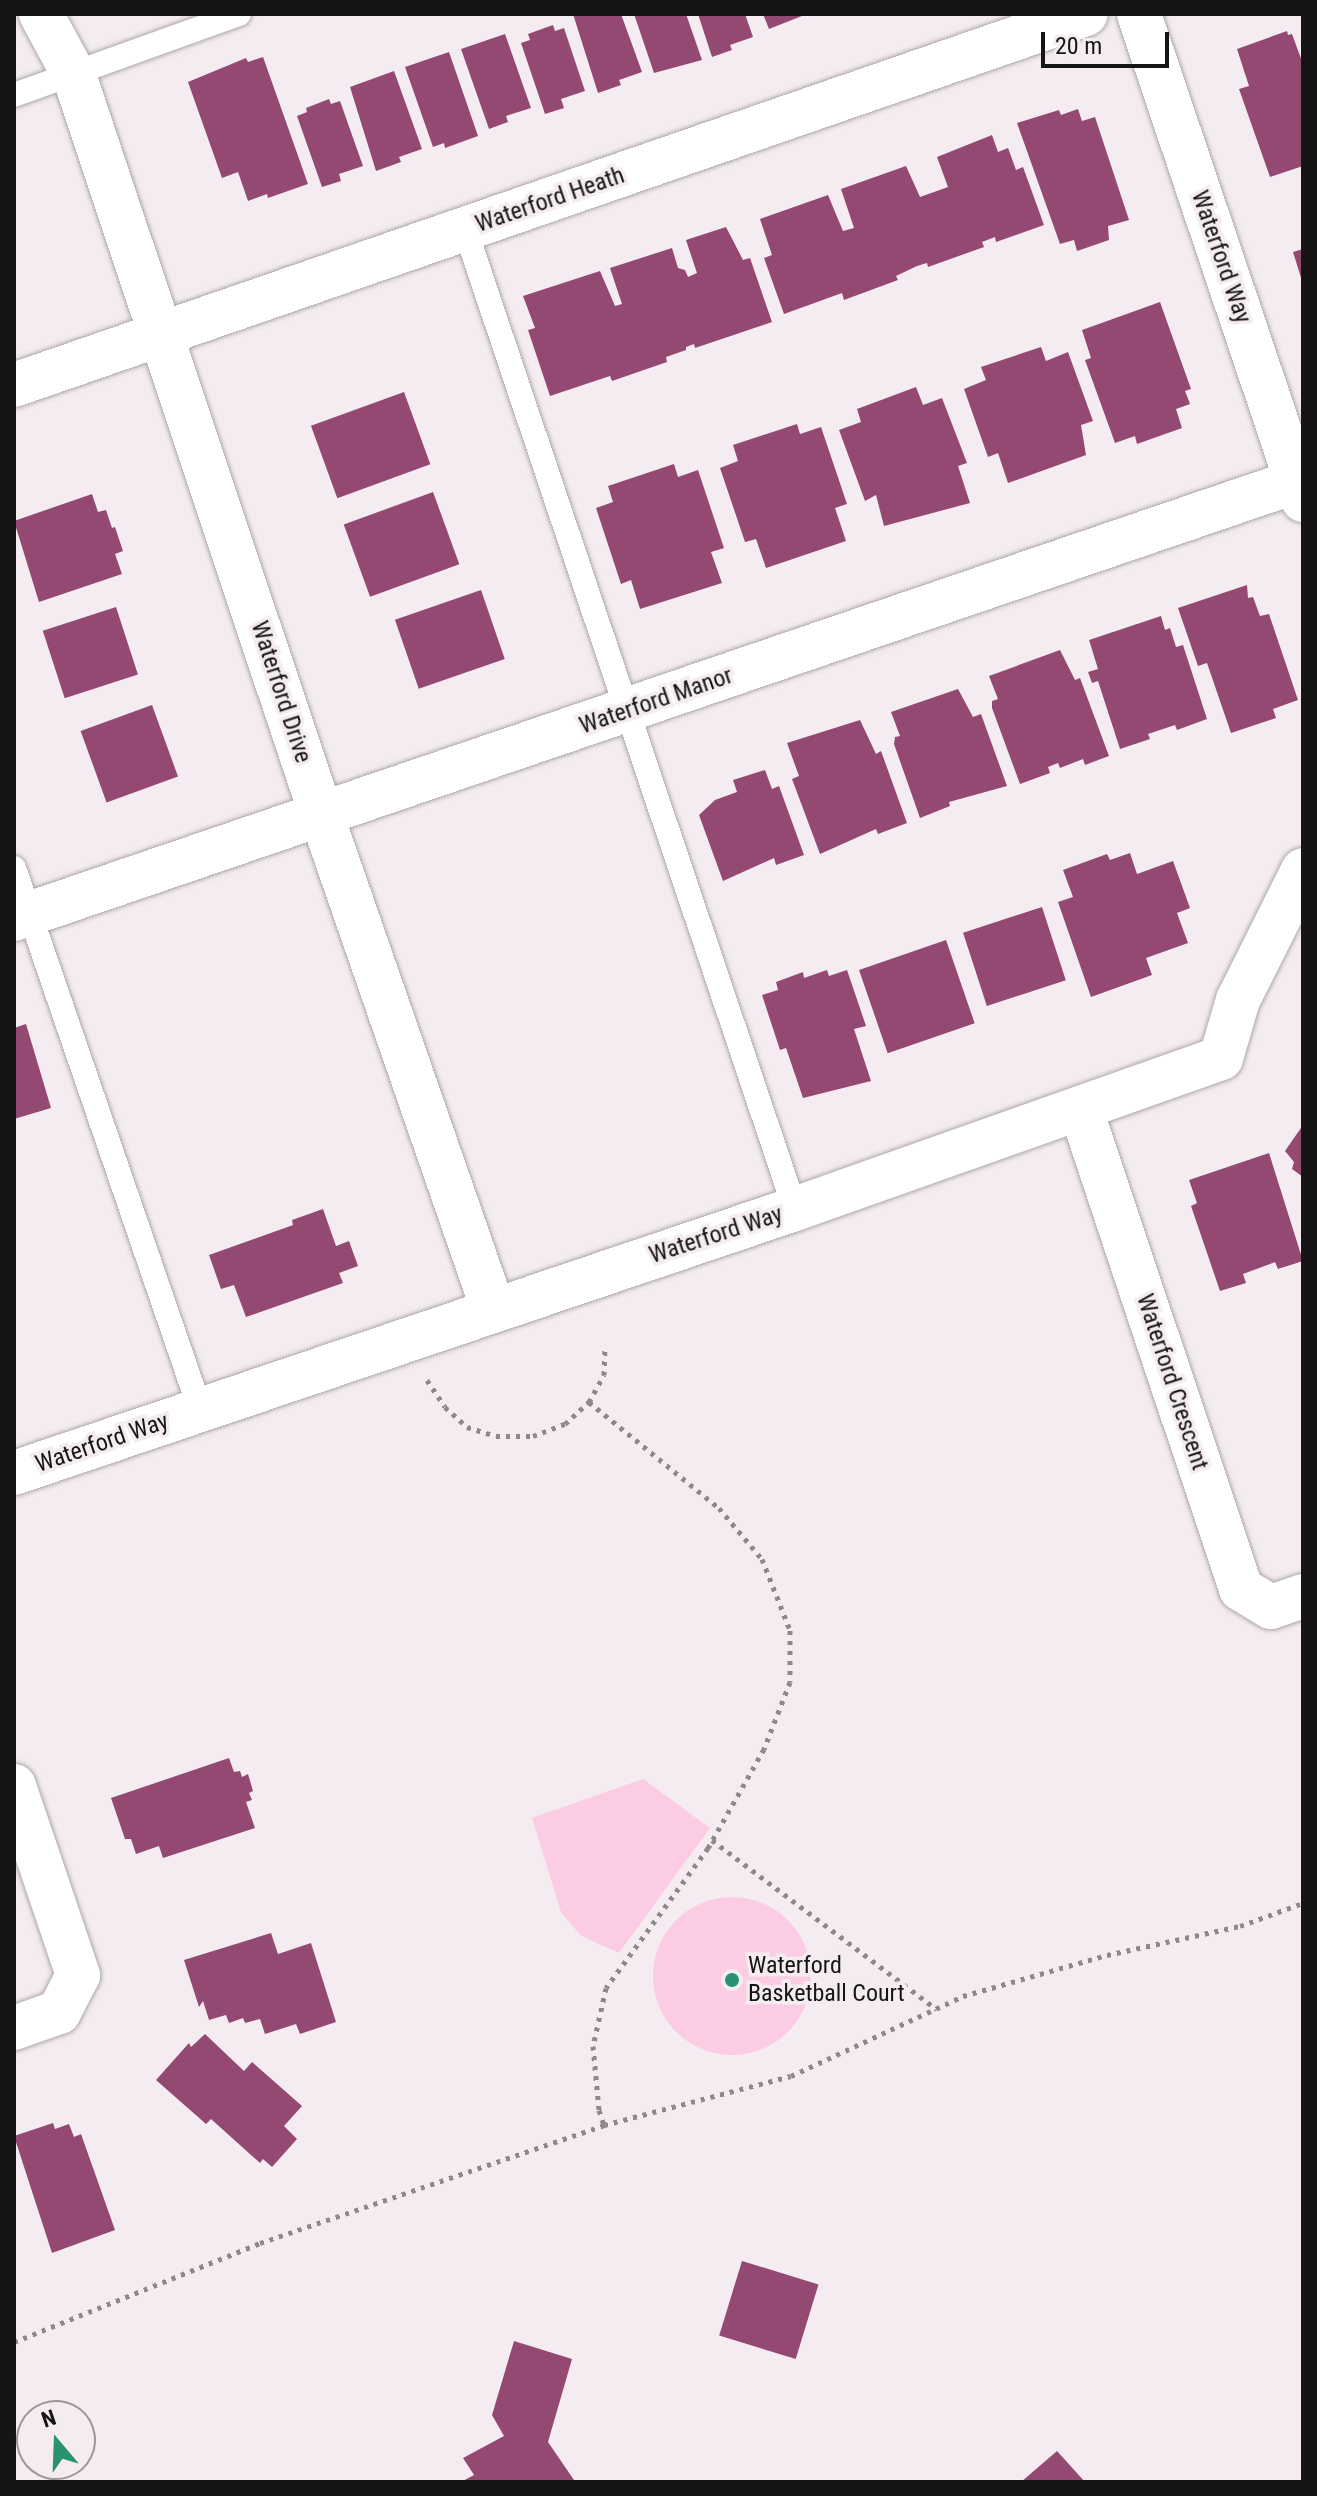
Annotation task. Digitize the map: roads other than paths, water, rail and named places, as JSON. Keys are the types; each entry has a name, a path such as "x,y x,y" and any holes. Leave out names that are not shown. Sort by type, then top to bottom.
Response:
{"street":[{"name":"Waterford Drive","path":"41,14 74,75 163,333 321,814 493,1309"},
{"name":"Waterford Drive","path":"65,14 74,75"},
{"name":"Waterford Heath","path":"14,385 1086,14"},
{"name":"Waterford Way","path":"1139,14 1301,487"},
{"name":"Waterford Manor","path":"22,916 1301,487"},
{"name":"Waterford Way","path":"14,1473 795,1209 1221,1058 1238,1000 1303,870"},
{"name":"Waterford Crescent","path":"1081,1110 1241,1589 1271,1607 1303,1596"},
{"path":"14,1786 78,1975 59,2012 14,2028"}],"lane":[{"path":"14,95 239,14"},
{"path":"465,229 795,1209"},
{"path":"14,868 22,916 200,1409"}],"place":[{"name":"Waterford Basketball Court","path":"732,1980"}]}
